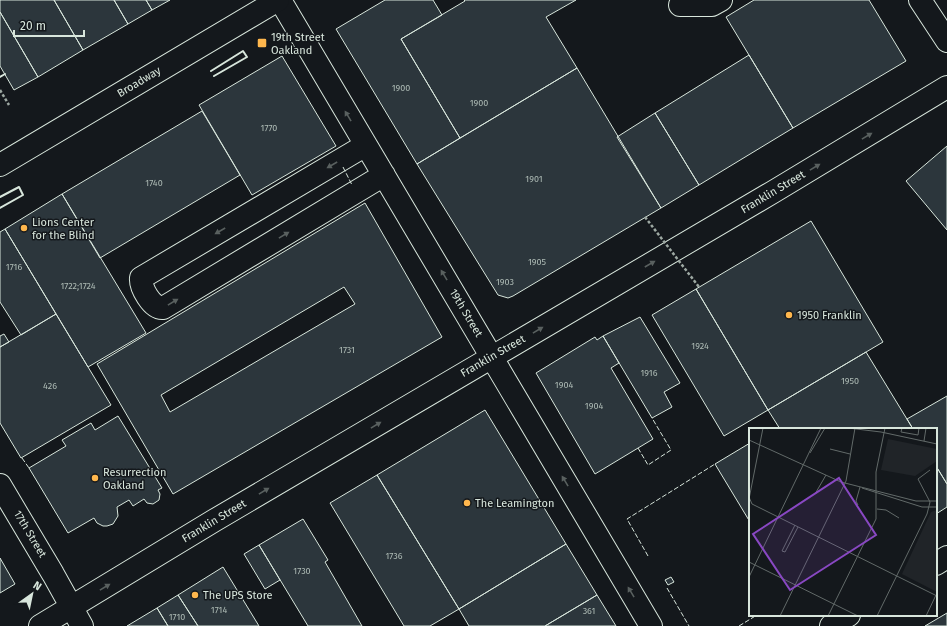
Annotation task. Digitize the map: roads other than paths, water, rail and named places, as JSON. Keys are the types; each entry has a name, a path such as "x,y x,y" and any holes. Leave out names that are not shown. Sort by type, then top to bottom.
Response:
{"street":[{"name":"19th Street","path":"279,0 651,626"},
{"name":"Broadway","path":"0,165 279,0"},
{"path":"680,5 712,5 721,0"},
{"path":"920,0 947,41"},
{"name":"Franklin Street","path":"40,626 254,497 947,87"},
{"path":"366,145 141,278 141,284 153,305 163,308 384,175"},
{"name":"17th Street","path":"0,485 82,626"},
{"path":"937,563 947,557"},
{"path":"831,626 847,616"}],"place":[{"name":"19th Street Oakland","path":"262,43"},
{"name":"Lions Center for the Blind","path":"24,228"},
{"name":"1950 Franklin","path":"789,315"},
{"name":"Resurrection Oakland","path":"95,478"},
{"name":"The Leamington","path":"467,503"},
{"name":"The UPS Store","path":"195,595"}]}
